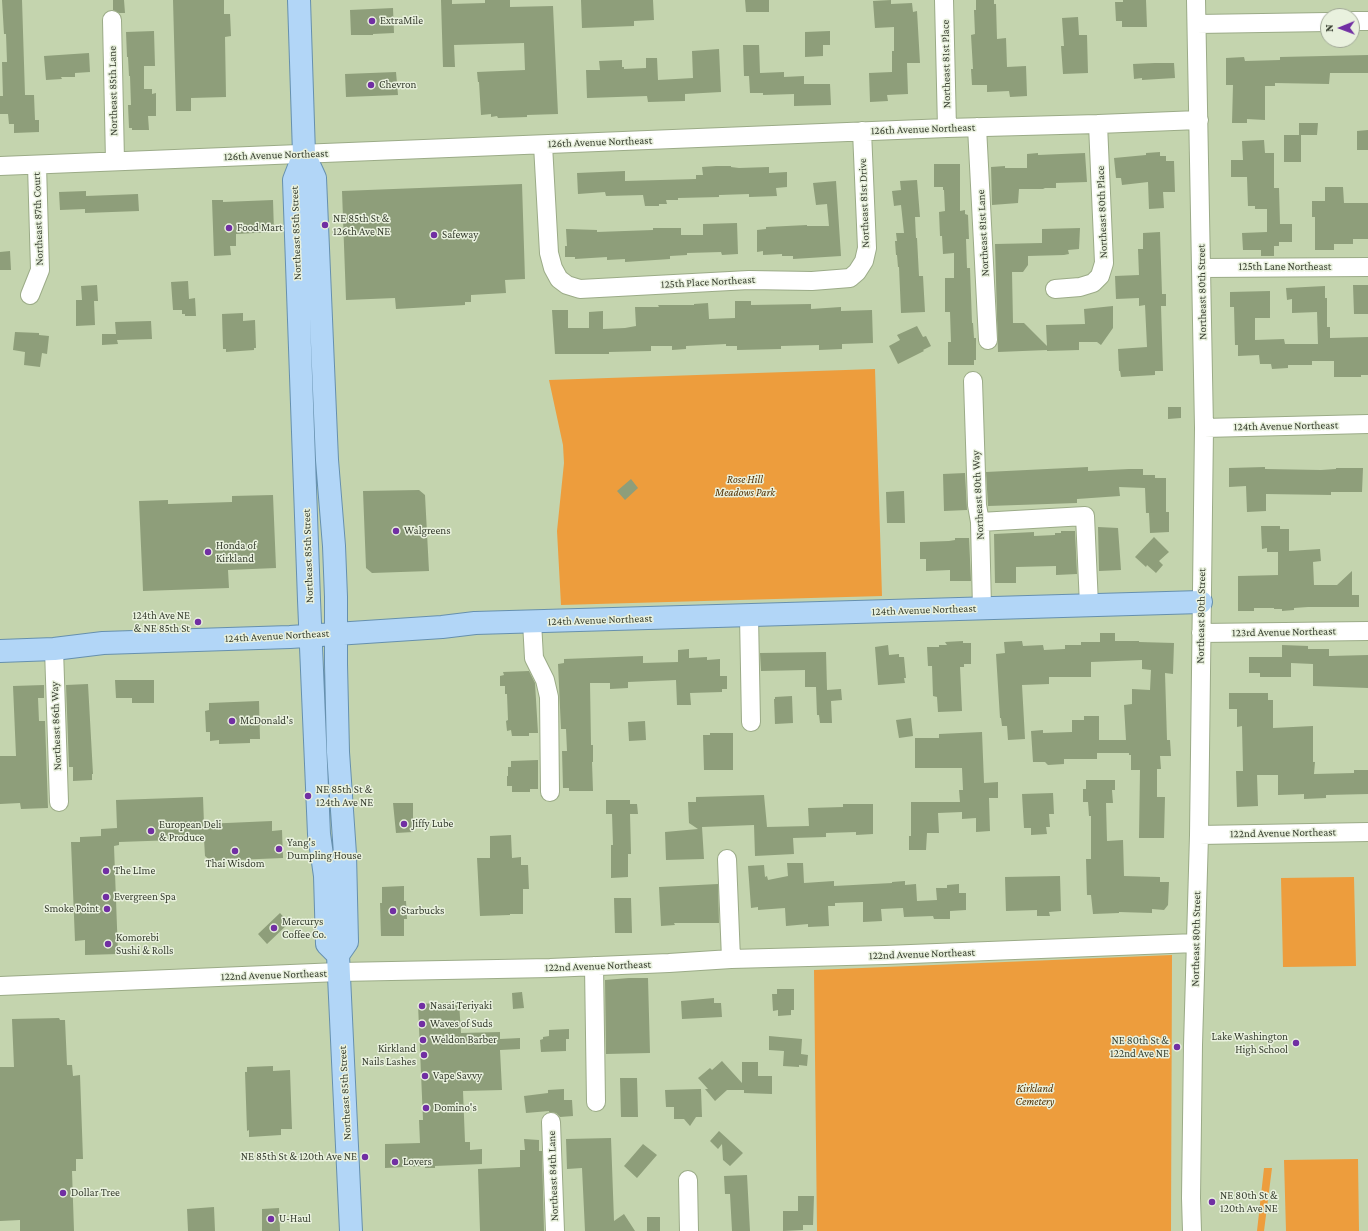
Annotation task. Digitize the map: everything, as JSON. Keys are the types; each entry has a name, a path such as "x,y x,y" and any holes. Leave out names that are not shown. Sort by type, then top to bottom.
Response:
{"main road":[{"name":"Northeast 85th Street","path":"299,0 304,154 315,178 326,442 334,546 339,767 345,854 347,942 339,964 351,1231"},
{"name":"Northeast 85th Street","path":"304,154 294,180 319,834 325,876 327,944 339,964"},
{"path":"297,259 303,261 309,270 311,310 322,324"},
{"path":"302,377 308,380 313,389 315,428 326,442"},
{"name":"124th Avenue Northeast","path":"0,651 54,649 103,644 311,635 442,627 475,623 1201,602"}],"street":[{"name":"Northeast 81st Place","path":"944,0 947,128"},
{"name":"Northeast 80th Street","path":"1192,1231 1193,1045 1199,835 1200,633 1204,428 1196,0"},
{"name":"Northeast 85th Lane","path":"112,20 115,161"},
{"path":"1197,24 1320,22"},
{"name":"126th Avenue Northeast","path":"0,166 862,131 1199,120"},
{"name":"Northeast 80th Place","path":"1056,289 1080,288 1093,283 1100,276 1104,262 1098,124"},
{"name":"Northeast 81st Lane","path":"977,127 988,340"},
{"name":"Northeast 81st Drive","path":"857,272 864,261 867,248 862,131"},
{"name":"125th Place Northeast","path":"543,145 549,252 553,268 559,279 567,285 580,289 749,280 839,280 850,278 857,272"},
{"name":"Northeast 87th Court","path":"30,295 40,270 37,165"},
{"name":"125th Lane Northeast","path":"1202,268 1368,266"},
{"name":"Northeast 80th Way","path":"973,381 980,522 982,609"},
{"name":"124th Avenue Northeast","path":"1204,428 1368,424"},
{"path":"980,522 1085,516 1089,605"},
{"path":"749,616 751,722"},
{"path":"532,622 534,658 545,680 549,697 550,792"},
{"name":"123rd Avenue Northeast","path":"1200,633 1368,631"},
{"name":"Northeast 86th Way","path":"54,649 59,802"},
{"name":"122nd Avenue Northeast","path":"1199,835 1368,832"},
{"path":"727,859 732,959"},
{"name":"122nd Avenue Northeast","path":"0,986 339,964 428,970 487,970 732,959 885,955 1196,943"},
{"path":"594,966 596,1102"},
{"name":"Northeast 84th Lane","path":"551,1122 555,1231"},
{"path":"688,1180 688,1231"}],"green space":[{"name":"Rose Hill Meadows Park","path":"875,369 882,596 561,605 557,531 564,463 563,445 549,380"},
{"path":"1354,877 1356,966 1283,967 1281,878"},
{"name":"Kirkland Cemetery","path":"1172,955 1171,1231 817,1231 814,970"},
{"path":"1358,1159 1359,1231 1286,1231 1284,1160"},
{"path":"1264,1168 1272,1168 1264,1231 1257,1231"}],"building":[{"path":"2,0 22,0 25,95 34,95 35,120 39,120 39,132 14,133 14,124 9,124 8,114 0,114 0,96 3,96 2,62 7,62 6,34 4,34"},
{"path":"113,0 124,0 125,13 119,13 113,10"},
{"path":"173,0 224,0 224,14 230,14 231,36 225,37 226,97 191,98 191,111 176,111"},
{"path":"441,0 452,0 452,4 485,3 485,0 510,0 510,7 553,6 558,114 498,118 497,116 491,117 491,114 481,115 477,72 525,70 524,43 454,45 455,67 443,67"},
{"path":"581,0 653,0 654,20 634,21 634,26 582,28"},
{"path":"745,0 769,0 769,12 746,12"},
{"path":"891,0 891,4 912,3 913,12 917,11 920,63 907,63 908,94 887,95 888,101 870,102 869,73 892,72 892,51 894,51 894,27 875,28 873,1"},
{"path":"976,0 994,0 994,4 996,4 997,39 1006,38 1007,67 1026,66 1027,96 1010,97 1009,91 987,92 987,85 972,85 971,69 973,69 971,35 975,34 974,10 976,10"},
{"path":"1123,0 1146,0 1147,27 1122,27 1122,21 1116,21 1115,2 1123,2"},
{"name":"ExtraMile","path":"393,8 394,33 351,35 350,10"},
{"path":"1078,17 1079,35 1087,35 1088,73 1063,74 1061,46 1064,46 1062,18"},
{"path":"154,31 155,66 144,66 144,89 152,89 152,94 156,93 156,116 148,116 149,130 132,130 132,128 129,128 128,105 131,105 126,32"},
{"path":"830,31 830,45 823,45 823,56 805,57 805,32"},
{"path":"743,45 759,45 760,73 784,72 784,77 804,76 804,84 830,84 831,105 794,106 794,94 763,95 763,93 750,93 749,76 744,76"},
{"path":"719,49 721,92 685,94 685,101 648,102 647,96 587,98 586,70 600,70 599,61 622,60 622,67 624,67 624,69 646,68 646,58 657,58 658,80 693,78 692,51"},
{"path":"89,53 90,72 75,73 75,77 61,77 62,79 46,80 44,56"},
{"path":"1368,55 1368,73 1330,73 1329,84 1275,83 1275,86 1265,86 1265,120 1247,119 1247,123 1232,123 1233,85 1226,85 1226,58 1244,57 1245,61 1280,60 1280,57"},
{"path":"1174,63 1175,78 1134,79 1133,64"},
{"name":"Chevron","path":"396,72 398,95 346,97 345,74"},
{"path":"1299,123 1318,123 1317,135 1299,135"},
{"path":"1368,130 1368,150 1357,150 1357,131"},
{"path":"1284,135 1301,135 1301,162 1284,162"},
{"path":"1264,140 1265,153 1274,153 1274,188 1279,188 1280,224 1292,224 1292,242 1279,242 1279,246 1274,246 1274,256 1261,256 1261,250 1243,250 1242,233 1267,232 1267,209 1255,209 1255,206 1248,206 1247,177 1231,177 1231,160 1243,160 1242,141"},
{"path":"1160,152 1160,156 1166,156 1166,161 1174,161 1175,192 1163,192 1164,208 1149,209 1148,182 1122,185 1121,178 1116,178 1114,158"},
{"path":"1038,153 1038,155 1085,153 1087,182 1056,183 1056,188 1019,189 1018,203 992,205 991,167 1005,166 1005,168 1027,168 1027,154"},
{"path":"934,164 960,164 960,211 965,210 965,214 968,215 969,239 966,239 967,268 970,268 972,323 974,338 976,338 976,360 974,360 974,365 948,365 948,342 951,342 950,312 945,312 945,278 954,278 954,253 943,254 942,236 940,236 939,212 945,211 944,190 943,187 934,187"},
{"path":"731,166 739,168 769,167 769,173 787,172 787,187 776,188 777,196 749,197 749,194 719,195 719,197 678,198 678,200 666,200 667,204 659,204 659,206 645,206 643,195 606,196 605,192 578,194 577,173 625,171 625,181 696,179 696,175 703,175 702,167"},
{"path":"917,180 920,217 915,217 916,238 919,276 923,276 925,312 901,313 899,267 895,241 897,241 896,233 904,233 901,205 894,206 892,191 901,190 900,181"},
{"path":"836,181 841,256 793,259 793,256 782,256 782,254 763,255 763,251 757,252 757,230 766,229 766,227 807,225 829,226 827,204 816,205 813,183"},
{"name":"Safeway","path":"522,184 525,279 505,280 506,293 471,295 471,302 465,302 465,305 396,309 395,298 346,300 342,191"},
{"path":"1325,187 1343,187 1344,203 1368,203 1368,239 1353,239 1353,244 1334,244 1334,250 1315,250 1315,217 1312,217 1312,201 1325,201"},
{"path":"86,191 86,196 138,194 139,211 85,213 85,209 60,210 59,192"},
{"path":"212,200 223,200 223,202 273,200 274,232 236,234 236,246 230,246 231,255 214,256"},
{"path":"737,223 738,254 722,255 721,252 687,253 687,255 670,256 670,259 625,262 625,259 607,260 607,257 575,259 575,257 565,257 565,246 567,246 566,229 597,230 597,232 653,230 653,228 681,228 681,235 703,235 703,224"},
{"path":"1080,228 1079,249 1068,250 1069,254 1064,255 1028,256 1028,265 1023,272 1012,272 1013,323 1024,323 1047,346 1046,325 1085,324 1084,309 1113,306 1113,328 1101,345 1097,342 1079,342 1079,350 998,352 995,244 1042,243 1042,229"},
{"path":"1160,232 1162,294 1166,294 1166,306 1161,306 1163,371 1155,371 1155,375 1121,377 1119,371 1118,349 1147,347 1145,305 1139,306 1139,298 1116,299 1115,276 1139,275 1138,249 1143,249 1143,233"},
{"path":"10,251 11,270 0,270 0,252"},
{"path":"188,281 189,299 195,298 196,316 185,316 185,314 182,314 182,310 173,310 171,282"},
{"path":"97,285 98,301 94,301 95,325 76,326 76,300 82,300 81,286"},
{"path":"1353,285 1368,285 1368,314 1354,314"},
{"path":"1325,286 1325,298 1327,298 1327,327 1330,327 1330,338 1368,337 1368,375 1361,375 1361,377 1334,377 1334,361 1312,361 1312,365 1288,365 1288,368 1272,369 1271,364 1260,364 1259,355 1238,356 1238,345 1235,345 1234,307 1230,307 1230,292 1270,291 1270,318 1255,318 1255,340 1284,339 1285,344 1318,344 1317,312 1292,313 1292,299 1287,300 1286,288"},
{"path":"735,301 751,301 751,305 811,304 811,309 841,307 841,311 872,310 873,343 842,344 842,349 819,350 819,345 781,346 781,349 737,350 737,346 726,346 726,344 686,346 686,349 672,350 672,346 651,346 651,351 609,352 609,354 555,354 552,310 568,310 568,328 589,328 589,312 603,311 603,329 625,328 636,326 635,307 659,307 658,305 694,305 708,303 709,319 735,318"},
{"path":"243,313 243,321 255,320 256,348 254,348 254,350 226,352 226,349 223,349 222,314"},
{"path":"151,321 152,339 117,340 118,344 102,345 102,334 116,334 115,322"},
{"path":"917,326 923,337 926,336 931,346 898,364 889,346 900,340 897,335"},
{"path":"15,332 39,333 39,335 49,336 47,354 42,353 40,367 24,365 25,352 13,350"},
{"path":"1168,407 1181,407 1181,418 1168,419"},
{"path":"1088,467 1088,471 1143,469 1143,475 1155,475 1155,478 1166,478 1166,512 1169,512 1169,532 1150,533 1149,513 1146,513 1145,488 1119,487 1120,496 1077,499 1077,503 988,506 986,472"},
{"path":"1265,467 1265,469 1321,470 1336,468 1363,468 1362,492 1331,492 1331,495 1266,494 1266,511 1247,512 1246,486 1229,487 1229,468"},
{"path":"965,473 967,510 944,511 943,474"},
{"path":"631,479 638,488 625,500 617,491"},
{"name":"Walgreens","path":"419,490 425,495 429,571 372,573 366,568 363,491"},
{"path":"904,491 905,523 887,523 886,492"},
{"name":"Honda of Kirkland","path":"273,495 276,568 228,570 229,588 143,591 139,501 168,500 168,504 232,502 232,496"},
{"path":"1261,526 1280,526 1280,529 1289,529 1289,551 1320,549 1321,561 1313,562 1314,585 1337,585 1352,571 1352,595 1359,595 1359,607 1308,607 1282,611 1282,609 1274,608 1254,608 1254,611 1238,611 1238,576 1278,575 1278,552 1267,552 1267,548 1262,549"},
{"path":"1098,527 1118,528 1121,570 1099,571"},
{"path":"1061,531 1075,531 1077,574 1056,575 1056,566 1016,567 1016,583 995,583 994,534 1034,532 1034,536 1055,535 1055,533 1061,533"},
{"path":"1154,537 1169,552 1159,561 1163,565 1156,573 1147,565 1146,567 1135,557"},
{"path":"955,538 969,538 971,581 950,581 950,570 926,571 926,559 920,559 920,542 949,541 955,540"},
{"path":"1100,633 1115,633 1115,641 1174,643 1173,674 1165,673 1167,740 1170,740 1171,756 1160,756 1161,769 1157,769 1157,797 1165,797 1164,838 1139,838 1140,770 1131,770 1131,755 1129,755 1129,753 1097,753 1097,759 1064,759 1064,764 1048,765 1045,762 1033,762 1031,731 1043,730 1043,733 1072,732 1072,720 1084,720 1084,716 1099,716 1099,740 1126,740 1124,705 1132,704 1132,689 1150,690 1151,670 1142,669 1142,660 1091,662 1091,677 1049,677 1049,684 1022,685 1025,739 1008,740 1007,726 1002,726 1000,718 996,654 1005,653 1004,642 1022,641 1023,646 1043,645 1044,650 1065,649 1065,645 1081,645 1081,642 1100,642"},
{"path":"963,641 963,643 971,643 971,664 964,664 964,667 960,667 962,711 938,712 937,697 933,696 932,666 928,666 927,647 947,645 945,642"},
{"path":"888,645 889,655 899,654 899,657 904,657 905,683 878,685 875,647"},
{"path":"1282,645 1308,646 1308,649 1329,649 1329,656 1368,655 1368,688 1313,686 1313,664 1291,663 1291,677 1260,677 1260,673 1249,673 1249,657 1282,657"},
{"path":"689,649 689,658 707,657 707,660 720,659 720,676 727,676 727,689 722,689 722,692 690,693 691,705 677,705 676,680 628,682 628,688 610,689 610,683 590,683 591,745 593,745 593,791 569,791 569,788 563,788 562,751 567,751 566,729 561,729 558,664 564,663 564,659 643,656 643,663 678,662 678,650"},
{"path":"826,652 827,690 841,689 842,700 831,701 832,723 820,723 819,715 817,715 816,687 805,687 805,670 761,671 760,653"},
{"path":"529,671 535,683 538,733 529,733 529,736 512,736 511,730 507,731 507,694 505,694 505,686 500,686 500,676 504,675 503,672"},
{"path":"115,680 154,680 154,703 132,703 132,698 116,698"},
{"path":"88,684 93,774 92,780 73,781 73,767 69,767 66,685"},
{"path":"44,685 44,698 38,698 39,721 45,721 48,808 21,809 20,803 0,804 0,756 16,756 13,686"},
{"path":"1229,693 1268,693 1268,700 1273,700 1273,728 1313,726 1313,762 1315,762 1314,774 1354,773 1354,770 1368,770 1368,794 1326,795 1326,798 1304,799 1304,794 1278,795 1278,775 1257,775 1258,806 1237,807 1236,771 1243,771 1242,726 1237,727 1237,709 1229,709"},
{"path":"792,696 793,723 775,724 775,697"},
{"name":"McDonald's","path":"259,701 260,739 250,739 250,743 219,744 219,740 210,741 210,732 206,732 205,711 209,710 209,703"},
{"path":"911,718 913,736 899,738 896,720"},
{"path":"645,721 646,740 629,741 628,722"},
{"path":"982,732 984,783 998,782 998,798 989,798 990,831 976,832 976,818 962,819 962,812 938,813 939,833 927,833 926,850 909,850 909,836 911,836 911,802 960,802 959,790 963,790 962,768 915,768 915,738 939,738 939,734"},
{"path":"710,733 733,733 733,770 704,770 703,735 710,735"},
{"path":"538,760 538,789 530,789 530,792 512,792 512,786 507,786 508,767 511,767 511,761"},
{"path":"1086,780 1115,780 1115,790 1112,790 1113,803 1106,803 1107,841 1123,840 1124,876 1160,877 1160,882 1169,882 1168,905 1164,910 1152,909 1152,913 1119,912 1093,914 1091,895 1087,895 1086,859 1091,859 1091,816 1089,816 1088,802 1083,802 1083,789 1086,789"},
{"path":"1053,793 1054,814 1049,814 1050,827 1046,827 1047,834 1031,835 1031,828 1024,828 1022,794"},
{"path":"764,795 767,827 809,826 808,808 843,807 843,804 873,804 873,834 856,835 856,832 826,833 826,837 793,838 794,854 755,856 754,825 702,827 704,859 666,860 665,832 698,829 689,823 688,802 696,802 696,797"},
{"path":"203,797 204,824 272,821 272,831 282,830 283,858 211,861 205,856 204,839 119,842 119,845 114,846 118,954 85,955 85,940 75,941 71,842 80,842 80,837 101,836 101,829 117,828 116,800"},
{"path":"606,800 630,800 630,804 637,804 638,814 630,814 631,854 628,854 628,877 611,878 611,845 613,845 612,814 606,814"},
{"name":"Jiffy Lube","path":"393,803 413,803 413,832 396,833"},
{"path":"511,835 512,858 521,857 521,865 528,865 529,889 523,889 523,914 480,916 477,858 490,858 490,836"},
{"path":"787,863 803,863 804,883 834,881 834,886 905,881 905,885 916,884 917,901 937,900 936,888 947,888 947,885 959,884 959,893 966,893 966,910 950,911 950,919 934,919 933,916 904,917 903,908 881,909 882,921 863,922 863,902 835,903 835,906 828,906 829,926 808,927 808,924 786,926 785,908 758,910 758,907 751,908 748,866 764,865 765,877 767,876 768,880 788,876"},
{"path":"1060,876 1061,911 1049,912 1050,916 1037,916 1037,910 1006,911 1005,877"},
{"path":"718,884 719,923 674,923 675,925 661,926 659,887"},
{"name":"Starbucks","path":"404,886 404,901 406,901 407,919 404,919 404,936 381,936 380,903 382,903 382,887"},
{"path":"614,898 631,898 632,933 615,933"},
{"name":"Mercurys Coffee Co.","path":"280,913 289,923 267,944 258,934"},
{"path":"648,978 650,1053 606,1054 605,980"},
{"path":"777,989 794,989 794,1010 791,1010 791,1015 778,1016 778,1010 773,1011 772,994 777,994"},
{"path":"522,992 524,1008 513,1009 512,993"},
{"path":"714,998 714,1003 721,1003 722,1017 682,1019 681,1001"},
{"path":"459,1002 461,1033 500,1032 500,1039 520,1038 520,1049 500,1050 502,1090 463,1091 465,1142 470,1142 470,1150 482,1149 482,1164 435,1166 435,1168 425,1168 425,1166 385,1168 385,1144 420,1143 419,1120 423,1120 418,1004"},
{"path":"59,1018 60,1020 65,1020 67,1065 72,1065 73,1076 80,1075 83,1159 76,1159 76,1171 72,1171 74,1231 20,1231 20,1220 0,1221 0,1067 14,1067 12,1019"},
{"path":"569,1029 569,1039 566,1039 566,1051 541,1052 540,1040 543,1039 543,1037 549,1036 549,1030"},
{"path":"769,1036 802,1039 801,1054 808,1055 807,1066 783,1066 784,1051 769,1050"},
{"path":"722,1061 742,1083 742,1062 758,1062 758,1076 772,1076 772,1094 744,1093 744,1090 727,1090 715,1101 705,1089 708,1089 698,1078 710,1068 712,1070"},
{"path":"273,1066 273,1071 290,1070 292,1129 281,1129 281,1135 249,1137 249,1130 247,1131 245,1072 247,1072 247,1067"},
{"path":"620,1078 637,1078 638,1117 621,1117"},
{"path":"564,1089 564,1100 572,1100 573,1116 560,1117 556,1113 549,1111 526,1113 524,1096 548,1093 548,1090"},
{"path":"701,1089 702,1117 696,1117 690,1126 684,1119 674,1119 674,1107 666,1107 665,1090"},
{"path":"719,1131 743,1153 730,1166 723,1160 722,1144 718,1149 710,1141"},
{"path":"611,1138 614,1221 624,1214 635,1231 585,1231 582,1168 567,1169 566,1139"},
{"path":"524,1139 539,1140 539,1151 542,1151 544,1231 480,1231 478,1169 520,1167 520,1150 525,1150"},
{"path":"643,1144 657,1155 637,1178 624,1166"},
{"path":"747,1175 750,1231 732,1231 730,1194 725,1194 724,1176"},
{"path":"798,1196 814,1196 813,1225 803,1225 803,1230 783,1231 783,1211 798,1211"},
{"path":"214,1207 215,1231 188,1231 187,1209"},
{"name":"U-Haul","path":"279,1208 280,1231 262,1231 262,1209"},
{"path":"647,1217 660,1217 660,1231 647,1231"}],"place":[{"name":"ExtraMile","path":"372,21"},
{"name":"Chevron","path":"371,85"},
{"name":"NE 85th St & 126th Ave NE","path":"325,225"},
{"name":"Food Mart","path":"229,228"},
{"name":"Safeway","path":"434,235"},
{"name":"Walgreens","path":"396,531"},
{"name":"Honda of Kirkland","path":"208,552"},
{"name":"124th Ave NE & NE 85th St","path":"198,622"},
{"name":"McDonald's","path":"232,721"},
{"name":"NE 85th St & 124th Ave NE","path":"308,796"},
{"name":"Jiffy Lube","path":"404,824"},
{"name":"European Deli & Produce","path":"151,831"},
{"name":"Yang's Dumpling House","path":"279,849"},
{"name":"Thai Wisdom","path":"235,851"},
{"name":"The LIme","path":"106,871"},
{"name":"Evergreen Spa","path":"106,897"},
{"name":"Smoke Point","path":"107,909"},
{"name":"Starbucks","path":"393,911"},
{"name":"Mercurys Coffee Co.","path":"274,928"},
{"name":"Komorebi Sushi & Rolls","path":"108,944"},
{"name":"Nasai Teriyaki","path":"422,1006"},
{"name":"Waves of Suds","path":"422,1024"},
{"name":"Weldon Barber","path":"423,1040"},
{"name":"Lake Washington High School","path":"1296,1043"},
{"name":"NE 80th St & 122nd Ave NE","path":"1177,1047"},
{"name":"Kirkland Nails Lashes","path":"424,1055"},
{"name":"Vape Savvy","path":"425,1076"},
{"name":"Domino's","path":"426,1108"},
{"name":"NE 85th St & 120th Ave NE","path":"365,1157"},
{"name":"Lovers","path":"395,1162"},
{"name":"Dollar Tree","path":"63,1193"},
{"name":"NE 80th St & 120th Ave NE","path":"1212,1202"},
{"name":"U-Haul","path":"271,1219"}]}
